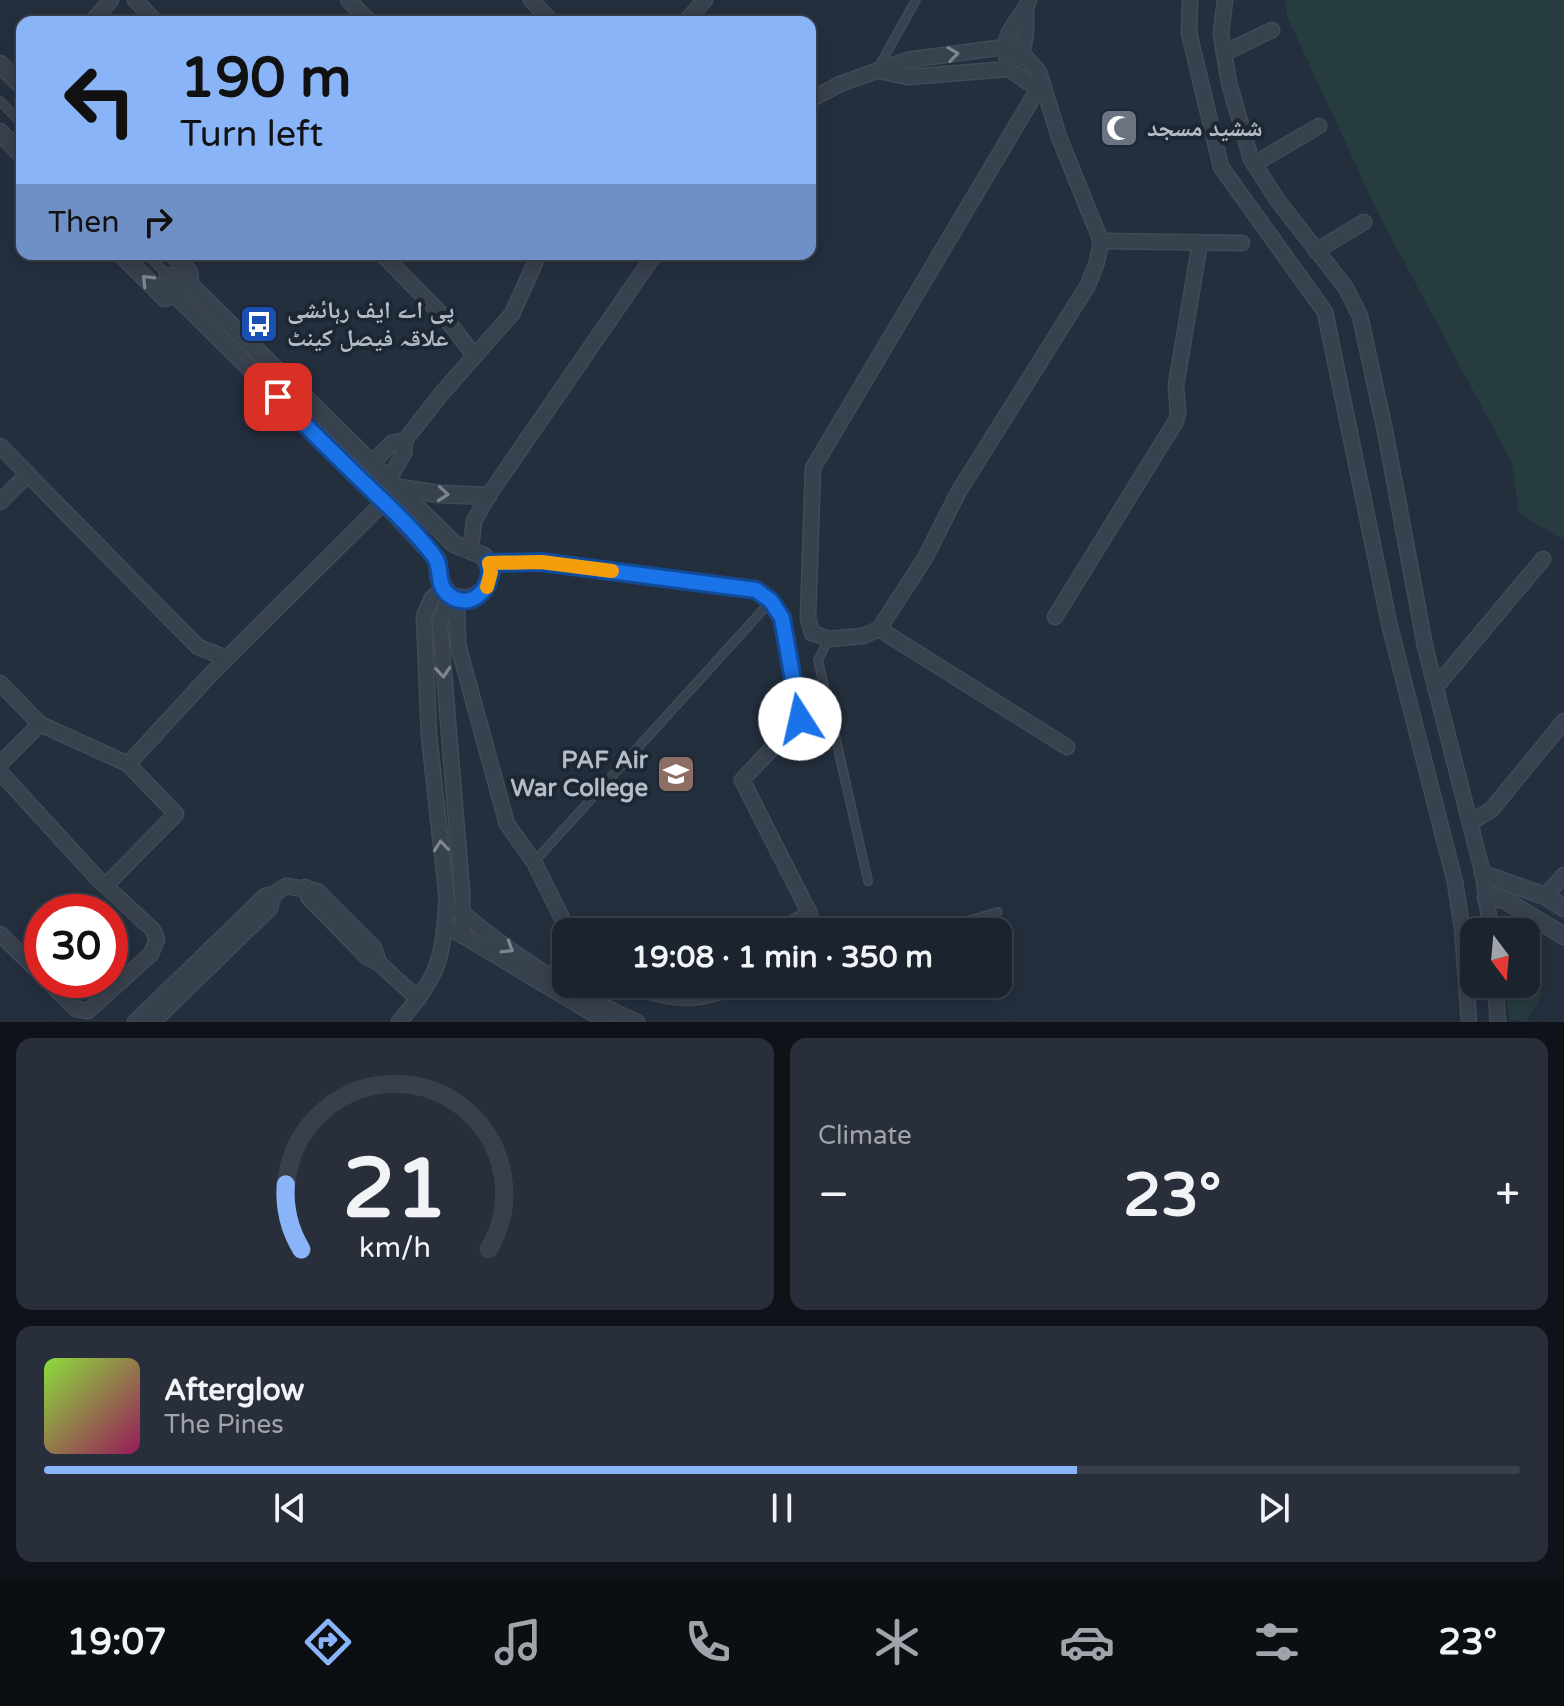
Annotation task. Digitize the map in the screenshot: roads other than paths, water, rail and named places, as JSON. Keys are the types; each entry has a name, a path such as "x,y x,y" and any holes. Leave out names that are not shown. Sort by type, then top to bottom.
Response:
{"street":[{"path":"97,16 111,0"},
{"path":"135,0 150,16"},
{"path":"348,0 364,16"},
{"path":"531,0 546,16"},
{"path":"690,16 705,0"},
{"path":"1190,0 1189,33 1221,167 1325,312 1389,623 1455,882 1462,927 1469,1022"},
{"path":"1225,0 1221,34 1224,53 1241,127 1254,164 1278,201 1346,288 1360,316 1435,688 1483,874 1489,918"},
{"path":"1009,69 1005,47 1008,30 1028,4"},
{"path":"1009,69 1022,53 1028,4"},
{"path":"1224,53 1272,30"},
{"path":"816,97 840,84 907,60 1005,47 1022,53 1039,72 1059,137 1101,241 1088,285 959,491 925,558 879,629 863,636 829,639 812,633 808,618 813,468 1041,84"},
{"path":"0,64 16,80"},
{"path":"877,71 908,77 1009,69 1029,83 1041,84"},
{"path":"1254,164 1319,126"},
{"path":"0,132 16,149"},
{"path":"1316,251 1364,222"},
{"path":"1101,241 1242,243"},
{"path":"1055,617 1176,421 1176,385 1200,243"},
{"path":"127,260 165,298 182,289 189,272 178,260"},
{"path":"388,260 446,319 474,355"},
{"path":"394,484 405,440 474,355 512,314 536,260"},
{"path":"471,548 474,521 488,496 651,260"},
{"path":"168,276 332,423 454,544 479,552 489,563 491,572 485,590 474,598 450,594 432,598 424,616 429,736 447,899 442,956 433,978 399,1022"},
{"path":"182,289 319,439 437,559 450,594 458,645 507,824 534,862 562,918"},
{"path":"319,439 332,423"},
{"path":"373,462 392,443 405,440"},
{"path":"0,446 198,647 226,658"},
{"path":"0,502 28,474"},
{"path":"394,484 439,494 488,496"},
{"path":"128,764 226,658 384,502"},
{"path":"1435,688 1543,559"},
{"path":"489,563 541,562 756,590 771,601 782,618 800,719 742,780 810,914 802,918"},
{"path":"450,594 440,624 463,936"},
{"path":"879,629 1067,747"},
{"path":"0,683 40,724 128,764 176,814 106,885"},
{"path":"1470,823 1492,809 1564,721"},
{"path":"0,764 40,724"},
{"path":"0,772 115,894"},
{"path":"1483,874 1545,896 1564,908"},
{"path":"1545,896 1564,875"},
{"path":"135,1022 265,896 286,886 305,887 309,898 367,957 379,963 418,999"},
{"path":"153,1022 270,908 274,894"},
{"path":"1486,898 1503,899 1564,936"},
{"path":"447,899 492,938 586,997 637,1022"},
{"path":"128,906 153,930 157,939 156,946 128,974"},
{"path":"445,924 607,1022"},
{"path":"0,934 24,957"},
{"path":"65,998 76,1009 88,1011 104,998"},
{"path":"1496,998 1498,1022"}],"lane":[{"path":"877,71 916,0"},
{"path":"0,101 16,118"},
{"path":"153,260 168,276"},
{"path":"534,862 771,601"},
{"path":"829,639 818,660 868,881"},
{"path":"977,918 998,912"},
{"path":"657,998 668,1002 696,1003 712,998"}],"place":[{"name":"ششید مسجد","path":"1119,128"},
{"name":"پی اے ایف رہائشی علاقہ فیصل کینٹ","path":"259,324"},
{"name":"PAF Air War College","path":"676,774"}]}
